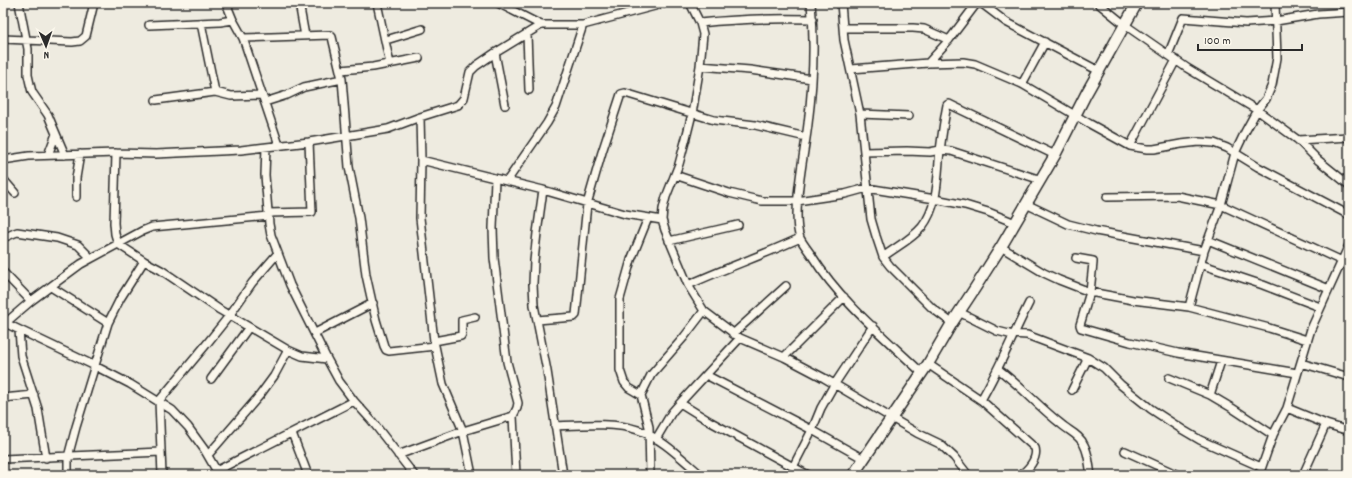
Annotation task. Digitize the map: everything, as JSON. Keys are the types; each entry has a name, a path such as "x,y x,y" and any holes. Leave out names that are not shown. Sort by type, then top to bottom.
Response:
{"street":[{"path":"19,3 28,49 28,75 32,92 48,115 64,155"},
{"path":"3,39 72,42 80,41 86,36 94,3"},
{"path":"226,3 233,20 244,38 279,146"},
{"path":"299,3 305,36"},
{"path":"377,3 390,64"},
{"path":"498,3 541,25 583,25 643,5 666,3"},
{"path":"690,3 700,23 703,34 700,66 692,114 675,175 662,209 662,220 688,285 704,311 734,334 784,357 940,444 968,475"},
{"path":"811,3 813,19 812,79 808,123 797,201 800,238 835,288 921,372"},
{"path":"841,3 842,28 860,114 871,219 883,257 932,308 952,323"},
{"path":"928,63 949,40 977,3"},
{"path":"981,3 1006,22 1099,71"},
{"path":"1098,3 1125,25 1168,55 1257,110 1298,140 1318,160 1349,185"},
{"path":"853,475 921,372 928,364 952,323 1001,247 1055,155 1075,115 1137,3"},
{"path":"1189,307 1200,264 1221,205 1235,153 1244,132 1272,86 1277,58 1275,3"},
{"path":"1168,55 1183,18 1246,23 1276,21 1318,14 1349,12"},
{"path":"700,23 737,19 813,19"},
{"path":"149,26 233,20"},
{"path":"202,23 215,92"},
{"path":"3,160 48,155 116,153 156,154 241,150 347,137 388,129 458,105 464,98 470,72 476,66 541,25"},
{"path":"507,181 547,123 556,107 583,25"},
{"path":"842,28 913,28 924,30 949,40"},
{"path":"386,40 422,30"},
{"path":"527,34 529,90"},
{"path":"244,38 330,35 332,37 341,70 349,167 359,218 366,275 376,320 386,350 389,351 435,344 461,336 462,320 476,317"},
{"path":"1022,84 1045,42"},
{"path":"495,53 505,105"},
{"path":"341,70 390,64 419,58"},
{"path":"1130,146 1176,60"},
{"path":"851,69 928,63 963,62 975,64 1022,84 1130,146 1154,149 1199,142 1214,143 1227,148 1258,167 1349,215"},
{"path":"700,66 750,70 812,79"},
{"path":"156,100 215,92 231,96 263,98 287,95 304,87 342,80"},
{"path":"537,320 574,317 576,315 587,204 621,94 625,93 714,120 755,125 806,137"},
{"path":"883,257 915,234 929,216 935,199 940,150 947,105 949,104 1019,136 1055,155"},
{"path":"860,114 909,116"},
{"path":"420,117 420,218 435,344 443,384 463,431 472,475"},
{"path":"48,155 56,134"},
{"path":"1298,140 1349,137"},
{"path":"309,142 312,212 268,214 152,227 91,258 31,300 4,324 95,366 159,401 172,410 188,427 208,455 218,473 354,401"},
{"path":"266,147 268,214 271,235 290,285 339,381 414,475"},
{"path":"864,152 930,152 940,150 962,154 1041,180"},
{"path":"116,153 114,223 118,244 161,270 229,316 288,350 302,356 327,359"},
{"path":"76,197 76,178 80,154"},
{"path":"421,160 543,190 625,214 662,220"},
{"path":"675,175 749,199 762,201 797,201 845,194 867,188 935,199 988,212 1015,222"},
{"path":"3,179 15,193"},
{"path":"496,179 493,228 494,258 508,362 518,403 513,416 516,475"},
{"path":"543,190 536,233 533,284 537,320 547,371 563,475"},
{"path":"1108,198 1177,196 1221,205 1342,260"},
{"path":"1026,204 1068,224 1096,232 1204,251"},
{"path":"641,395 629,388 624,382 620,370 620,299 631,260 648,218"},
{"path":"670,241 738,225"},
{"path":"3,238 17,232 56,238 78,245 91,258"},
{"path":"688,285 800,238"},
{"path":"1208,240 1329,289"},
{"path":"1259,475 1273,435 1287,408 1307,340 1320,307 1349,245"},
{"path":"1001,247 1059,280 1090,292 1133,300 1189,307 1269,328 1307,340"},
{"path":"162,475 159,401 229,316 252,283 278,252"},
{"path":"1076,258 1093,262 1090,292 1080,325 1082,328 1130,342 1297,373"},
{"path":"68,475 68,457 108,323 120,299 144,261"},
{"path":"1200,264 1263,285 1320,307"},
{"path":"3,272 31,300"},
{"path":"734,334 786,286"},
{"path":"50,287 108,323"},
{"path":"784,357 844,296"},
{"path":"314,333 373,303"},
{"path":"981,400 998,369 1029,303"},
{"path":"650,475 647,417 641,395 650,376 684,337 704,311"},
{"path":"959,312 997,331 1013,335 1027,335 1088,358 1104,368 1121,385 1152,409 1183,430 1200,440 1261,467"},
{"path":"793,467 812,430 821,408 834,385 873,326"},
{"path":"212,379 249,327"},
{"path":"19,330 22,356 38,409 46,458"},
{"path":"656,439 672,412 740,338"},
{"path":"208,455 260,395 274,376 288,350"},
{"path":"1072,390 1088,358"},
{"path":"1210,395 1221,360"},
{"path":"1301,363 1349,377"},
{"path":"928,364 981,400 1035,448 1036,452 1034,457 1023,474"},
{"path":"998,369 1077,436 1084,444 1088,454 1091,475"},
{"path":"706,375 864,459"},
{"path":"1169,378 1210,395 1273,435"},
{"path":"3,398 34,395"},
{"path":"680,403 716,425 808,475"},
{"path":"1287,408 1326,424 1349,431"},
{"path":"398,455 463,431 513,416"},
{"path":"1302,475 1326,424"},
{"path":"555,426 590,425 631,428 656,439 701,475"},
{"path":"292,433 308,475"},
{"path":"1125,451 1178,475"},
{"path":"3,460 161,452"}]}
